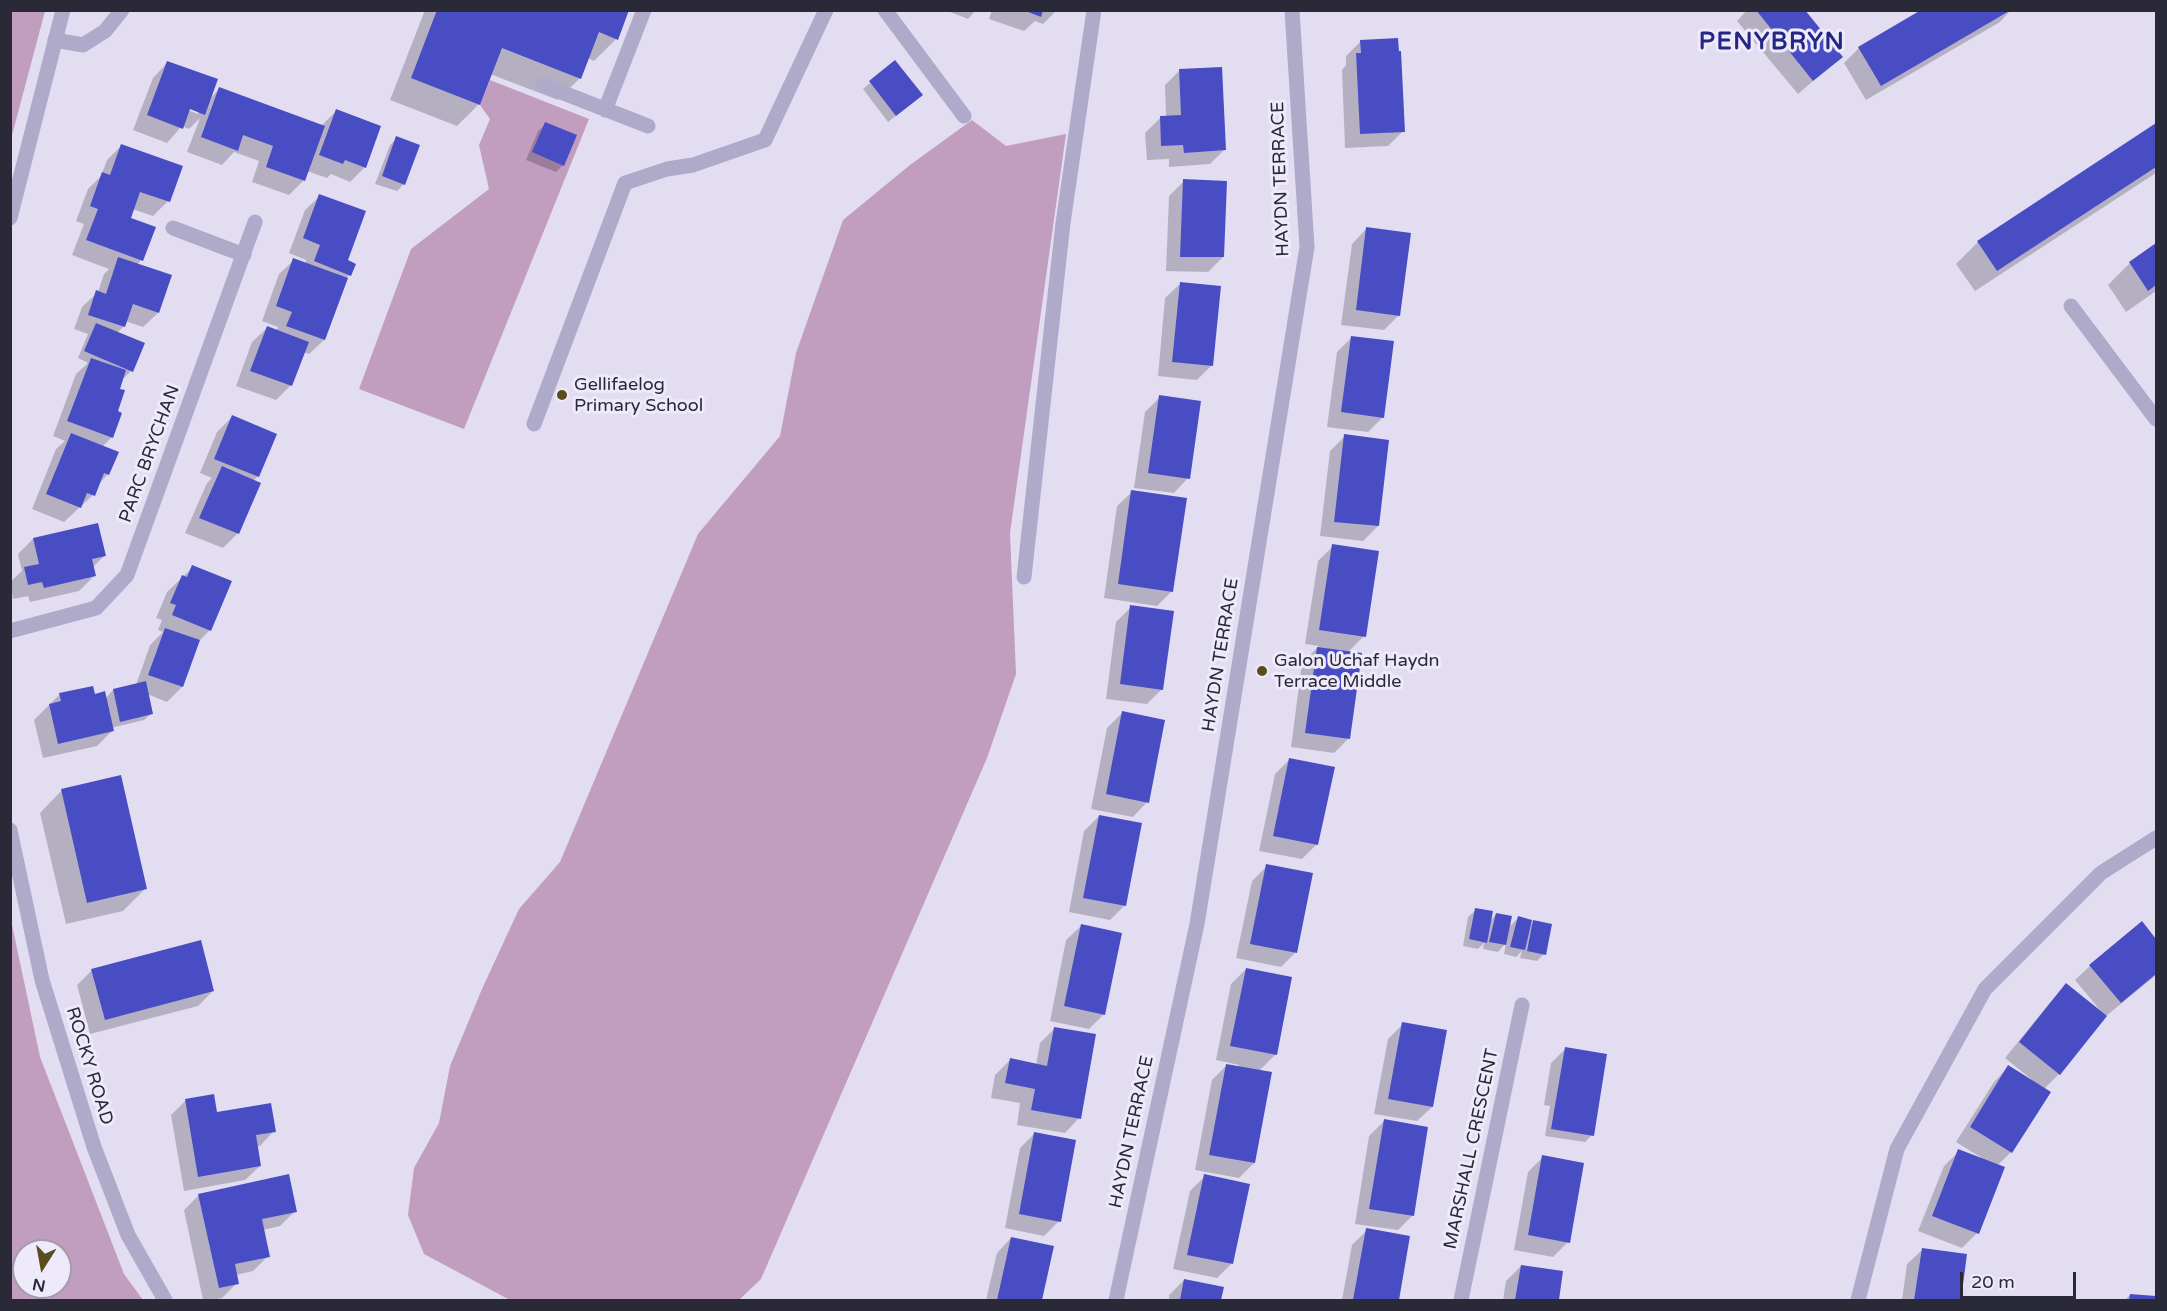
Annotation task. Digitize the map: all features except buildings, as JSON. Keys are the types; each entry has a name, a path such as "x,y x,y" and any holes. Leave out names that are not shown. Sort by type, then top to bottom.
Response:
{"street":[{"path":"10,218 63,10"},
{"path":"55,40 83,45 105,31 122,10"},
{"path":"605,110 644,10"},
{"path":"534,424 625,183 667,169 693,165 765,140 826,10"},
{"path":"885,10 964,116"},
{"path":"1024,578 1064,223 1094,10"},
{"name":"HAYDN TERRACE","path":"1116,1300 1197,924 1307,247 1292,10"},
{"path":"543,85 648,126"},
{"name":"PARC BRYCHAN","path":"10,631 96,608 127,575 255,222"},
{"path":"173,228 244,255"},
{"path":"2071,306 2157,419"},
{"name":"ROCKY ROAD","path":"10,830 42,980 87,1127 128,1235 165,1300"},
{"path":"1858,1300 1897,1149 1985,989 2101,873 2157,837"},
{"name":"MARSHALL CRESCENT","path":"1461,1300 1522,1005"}],"shaded area":[{"path":"10,11 45,11 11,139"},
{"path":"490,80 589,119 464,429 359,389 411,249 489,189 479,145 490,119 480,105"},
{"path":"972,120 1006,146 1066,134 1010,533 1016,674 987,758 761,1279 739,1300 510,1300 424,1254 408,1215 414,1168 439,1123 450,1066 519,909 560,862 698,534 780,436 796,353 843,220 910,165"},
{"path":"11,920 40,1057 124,1274 143,1300 11,1300"}],"place":[{"name":"Gellifaelog Primary School","path":"562,395"},
{"name":"Galon Uchaf Haydn Terrace Middle","path":"1262,671"}],"district":[{"name":"PENYBRYN","path":"1772,43"}]}
